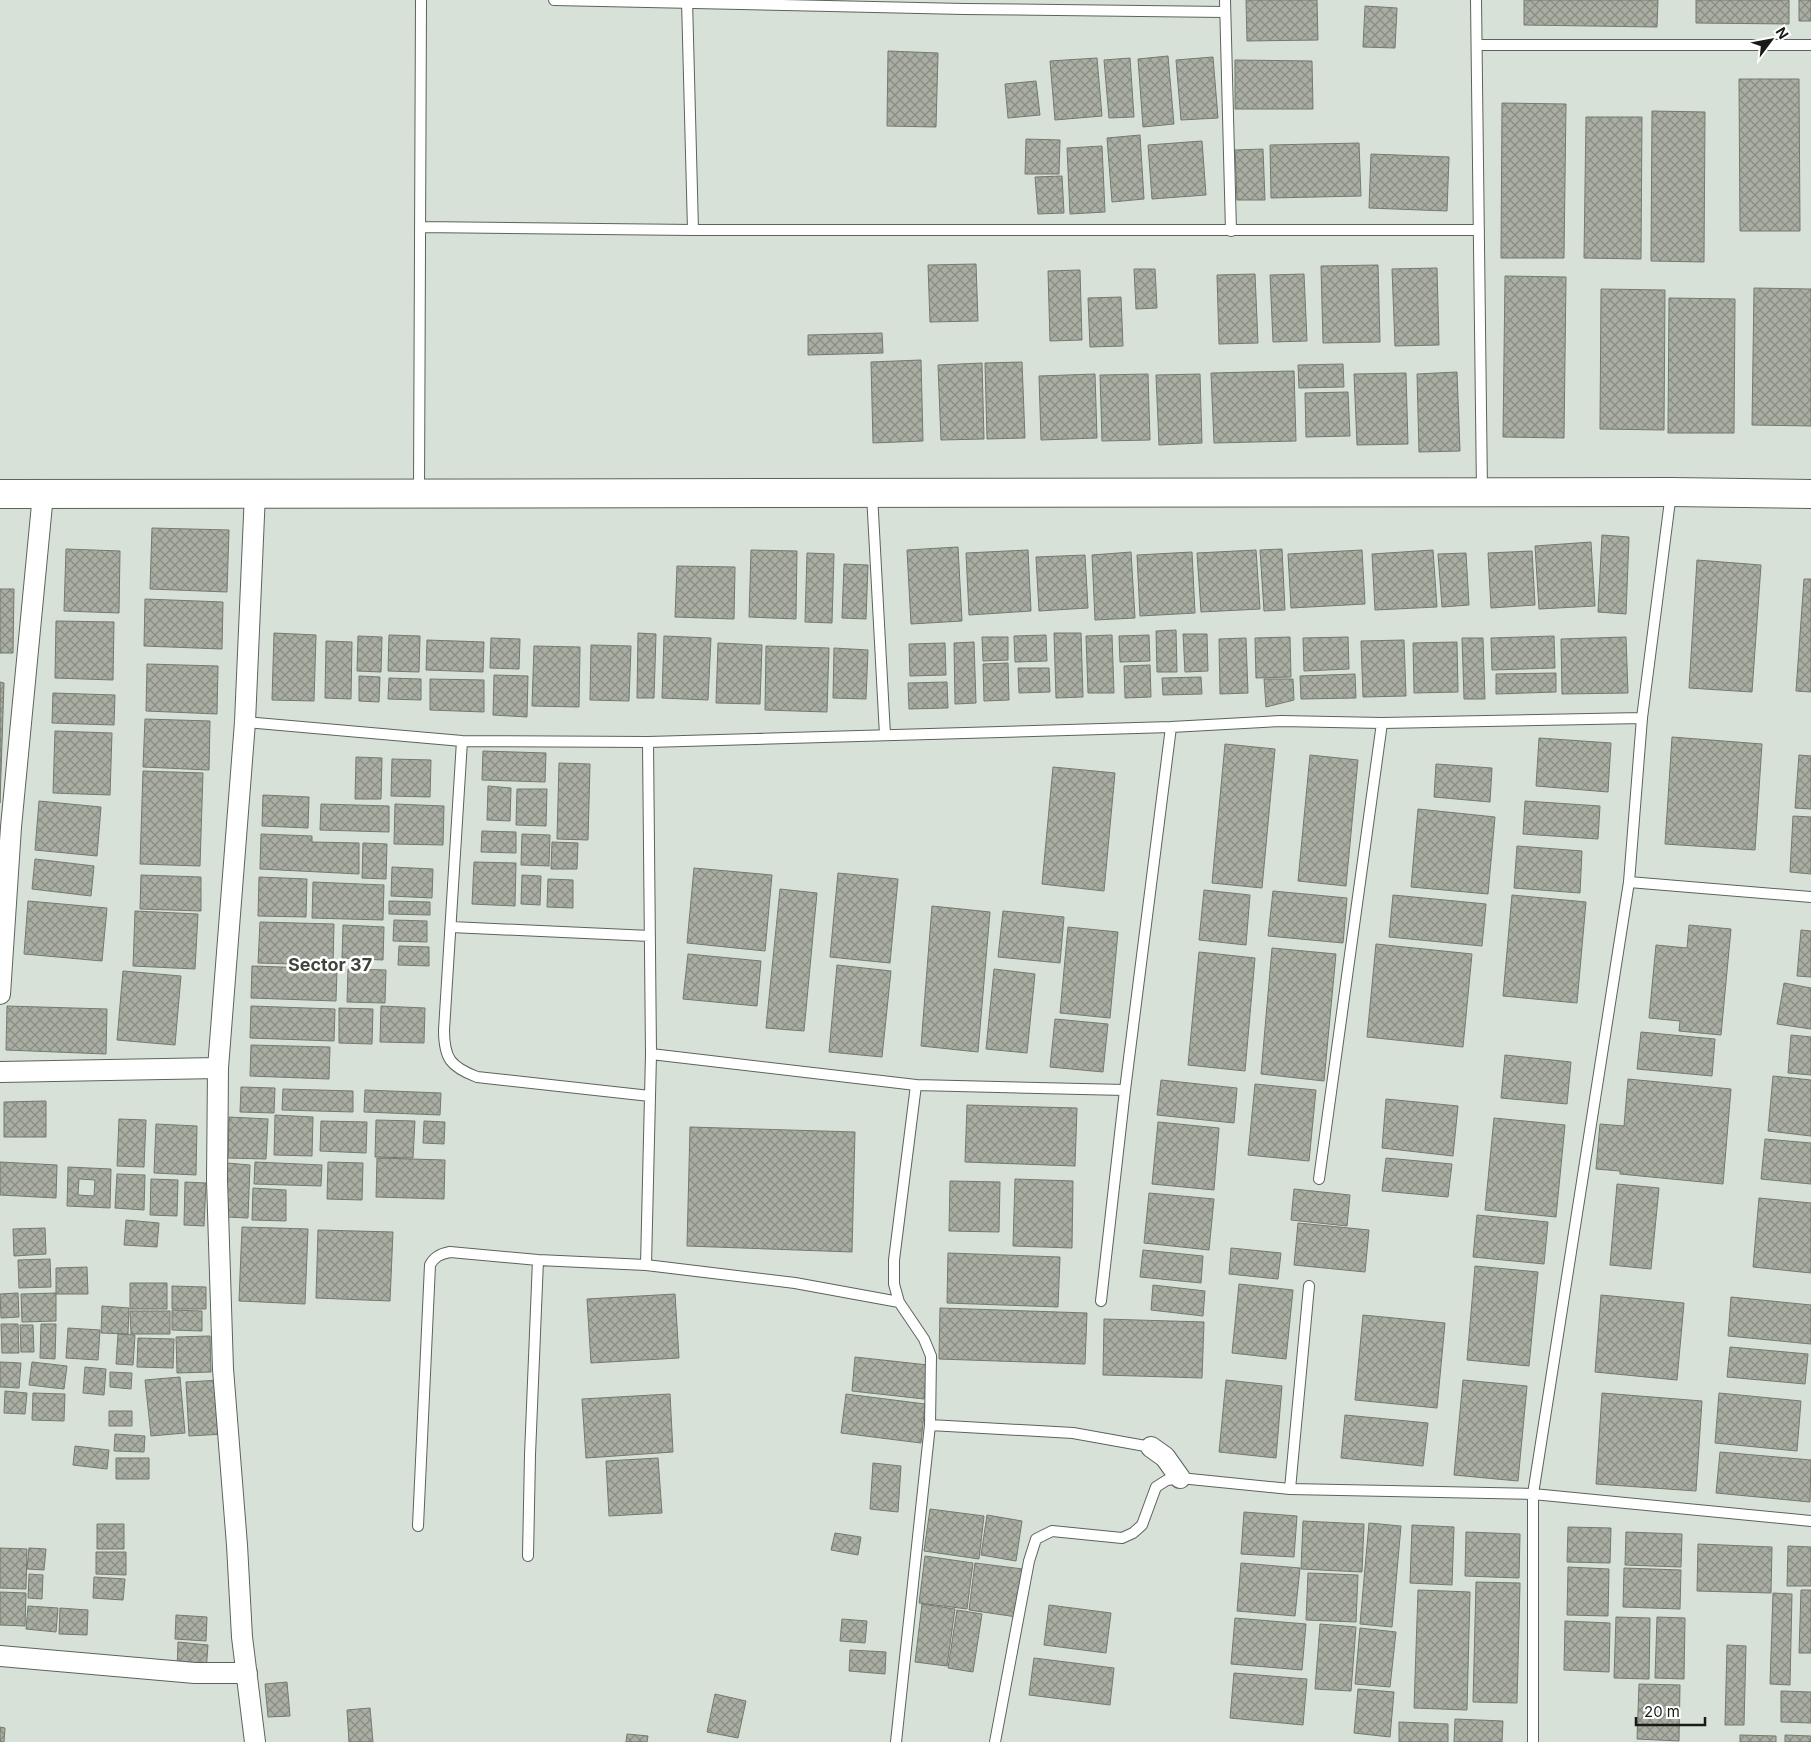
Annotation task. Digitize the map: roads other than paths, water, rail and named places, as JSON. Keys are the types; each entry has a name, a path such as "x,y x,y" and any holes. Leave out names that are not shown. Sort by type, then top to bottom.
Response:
{"street":[{"path":"0,494 1671,492 1811,494"},
{"path":"255,493 245,722 218,1068 217,1180 223,1369 237,1545 242,1637 255,1742"},
{"path":"0,994 5,827 42,494"},
{"path":"0,1072 218,1068"},
{"path":"1151,1448 1165,1457 1180,1478"},
{"path":"0,1656 195,1673 247,1673"}],"lane":[{"path":"418,493 421,0"},
{"path":"554,0 686,1 964,9 1225,12"},
{"path":"1225,0 1231,231"},
{"path":"1476,0 1482,492"},
{"path":"686,1 693,230"},
{"path":"1477,45 1811,45"},
{"path":"420,227 693,230 1479,230"},
{"path":"1532,1742 1533,1494 1629,882 1642,718 1671,492"},
{"path":"872,493 885,735"},
{"path":"245,722 462,741 648,742 1171,727 1281,721 1382,723 1642,718"},
{"path":"1319,1179 1382,723"},
{"path":"1101,1301 1125,1090 1171,727"},
{"path":"462,741 444,1046 449,1059 458,1068 477,1077 650,1096"},
{"path":"646,1265 651,1054 648,742"},
{"path":"1629,882 1811,897"},
{"path":"451,927 650,936"},
{"path":"651,1054 916,1085 1125,1090"},
{"path":"896,1742 930,1424 930,1356 924,1339 899,1302 894,1284 894,1260 916,1085"},
{"path":"418,1526 430,1266 436,1257 442,1254 450,1252 538,1260 646,1265 795,1283 899,1302"},
{"path":"528,1556 538,1260"},
{"path":"1290,1489 1309,1286"},
{"path":"930,1424 1073,1433 1151,1448"},
{"path":"995,1742 1029,1561 1036,1539 1052,1532 1122,1538 1134,1533 1142,1525 1156,1487 1167,1480 1180,1478 1290,1489 1533,1494 1811,1521"}],"district":[{"name":"Sector 37","path":"330,965"}]}
